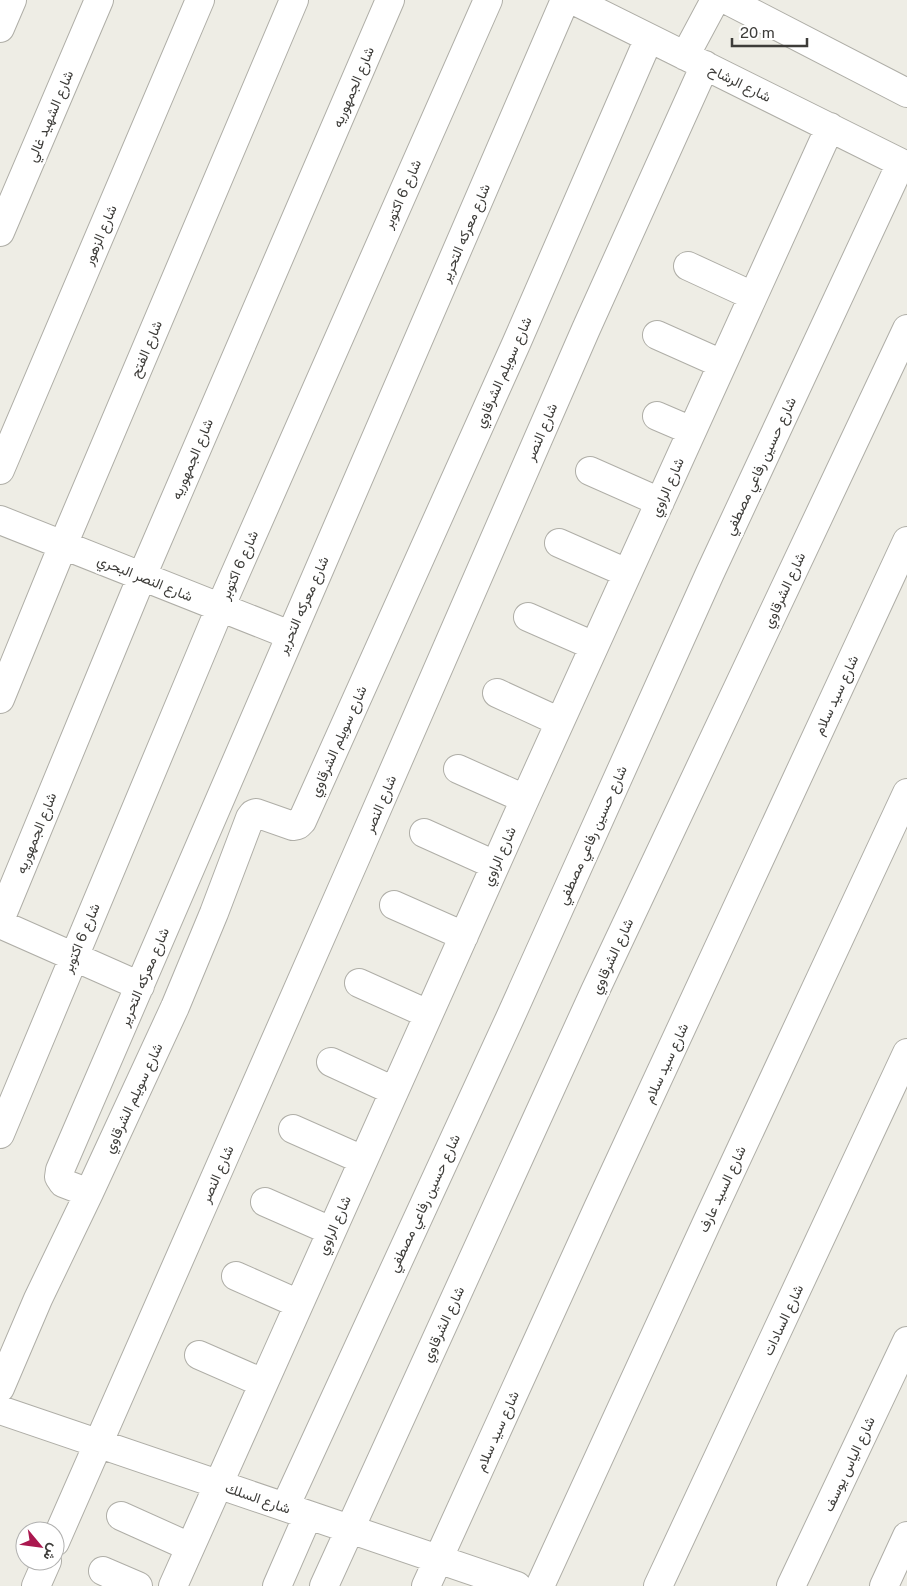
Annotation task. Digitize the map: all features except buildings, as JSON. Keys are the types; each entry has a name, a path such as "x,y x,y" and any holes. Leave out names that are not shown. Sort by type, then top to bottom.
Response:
{"street":[{"path":"0,28 12,0"},
{"name":"شارع الشهيد غالي","path":"0,232 99,0"},
{"name":"شارع الزهور","path":"0,470 200,0"},
{"name":"شارع الفتح","path":"0,700 63,545 294,0"},
{"name":"شارع الجمهوريه","path":"0,922 142,576 390,0"},
{"name":"شارع 6 اكتوبر","path":"0,1134 220,608 488,0"},
{"name":"شارع معركه التحرير","path":"90,1193 62,1183 59,1174 565,0"},
{"name":"شارع الرشاح","path":"573,0 904,164"},
{"name":"شارع النصر","path":"64,1521 590,320 695,60 715,0"},
{"path":"727,0 907,93"},
{"name":"شارع سويلم الشرقاوي","path":"0,1388 38,1300 90,1193 175,1007 250,818 256,813 293,826 298,825 302,821 516,344 649,38"},
{"name":"شارع الراوي","path":"173,1586 495,865 830,127"},
{"name":"شارع حسين رفاعي مصطفي","path":"277,1586 296,1511 509,1020 710,574 904,164"},
{"path":"688,266 753,296"},
{"name":"شارع الشرقاوي","path":"324,1586 596,991 907,329"},
{"path":"657,335 722,364"},
{"path":"657,416 692,431"},
{"path":"590,471 660,502"},
{"name":"شارع النصر البحري","path":"0,520 290,635"},
{"name":"شارع سيد سلام","path":"426,1586 598,1208 907,541"},
{"path":"559,543 627,573"},
{"path":"528,617 594,646"},
{"path":"497,694 560,722"},
{"path":"458,769 525,799"},
{"name":"شارع السيد عارف","path":"540,1586 907,793"},
{"path":"424,833 495,865"},
{"path":"394,905 464,936"},
{"path":"0,922 140,986"},
{"path":"359,983 428,1014"},
{"name":"شارع السادات","path":"658,1586 907,1053"},
{"path":"331,1062 394,1091"},
{"path":"293,1129 363,1160"},
{"path":"265,1202 331,1231"},
{"path":"236,1276 299,1304"},
{"name":"شارع الياس يوسف","path":"791,1586 907,1341"},
{"path":"199,1355 263,1383"},
{"name":"شارع السلك","path":"0,1410 517,1586"},
{"path":"121,1516 190,1547"},
{"path":"884,1586 907,1536"},
{"path":"36,1586 43,1571"},
{"path":"104,1571 138,1586"}]}
